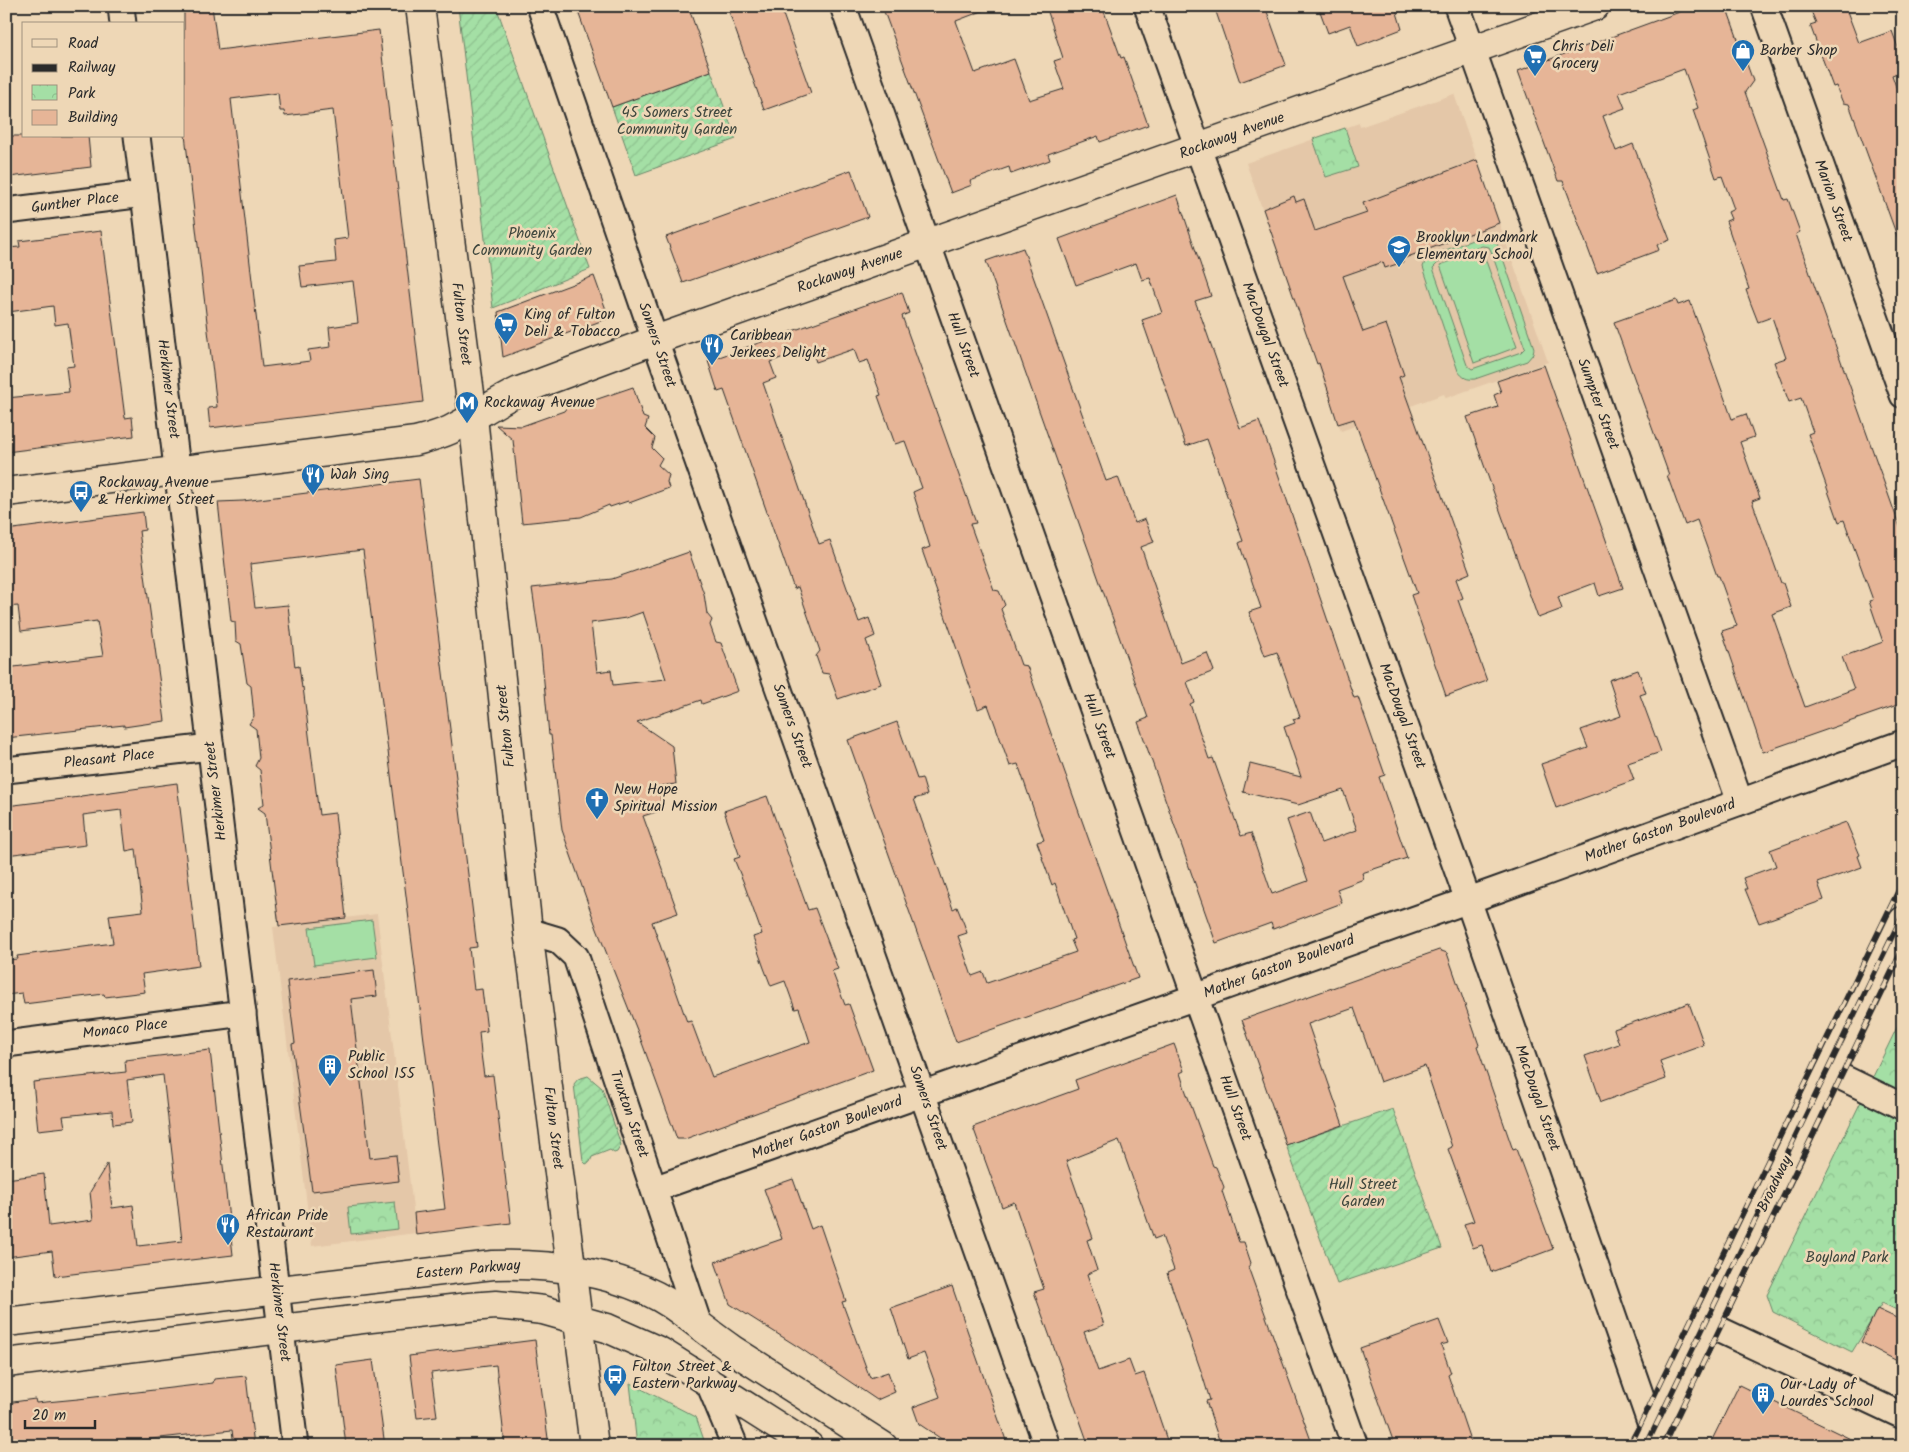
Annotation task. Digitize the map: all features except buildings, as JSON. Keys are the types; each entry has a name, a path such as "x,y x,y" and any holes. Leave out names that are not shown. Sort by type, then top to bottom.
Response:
{"main road":[{"name":"Fulton Street","path":"420,6 473,417 528,931 594,1446"},
{"name":"Rockaway Avenue","path":"6,492 416,441 448,431 519,391 655,340 1595,6"},
{"name":"Broadway","path":"1647,1437 1708,1324 1903,921"},
{"name":"Eastern Parkway","path":"6,1322 493,1265 538,1266 570,1270 622,1282 668,1303 715,1338 883,1446"},
{"path":"6,1363 362,1319 496,1305 543,1310 607,1328 661,1352 809,1446"}],"street":[{"path":"121,6 123,22"},
{"name":"Somers Street","path":"540,6 655,340 1047,1446"},
{"name":"Hull Street","path":"843,6 1355,1446"},
{"name":"MacDougal Street","path":"1147,6 1468,900 1647,1437"},
{"name":"Sumpter Street","path":"1457,6 1740,802"},
{"name":"Marion Street","path":"1764,6 1903,395"},
{"name":"Herkimer Street","path":"137,138 295,1446"},
{"name":"Gunther Place","path":"6,211 144,194"},
{"name":"Mother Gaston Boulevard","path":"654,1190 1903,743"},
{"name":"Pleasant Place","path":"6,770 211,747"},
{"name":"Truxton Street","path":"528,931 558,940 576,957 699,1325"},
{"name":"Monaco Place","path":"6,1044 243,1013"},
{"path":"1830,1071 1903,1107"},
{"path":"1708,1324 1903,1416"},
{"path":"708,1381 735,1446"}],"shaded area":[{"name":"Brooklyn Landmark Elementary School","path":"1454,94 1548,362 1446,398 1444,394 1341,431 1246,163 1359,123 1360,127"},
{"path":"377,914 416,1233 312,1246 273,927"}],"green space":[{"name":"Phoenix Community Garden","path":"458,6 496,6 590,269 493,308"},
{"name":"45 Somers Street Community Garden","path":"711,71 736,139 636,175 612,107"},
{"path":"1345,128 1358,167 1326,177 1313,139"},
{"path":"1483,236 1491,237 1499,247 1534,348 1533,354 1527,361 1475,379 1465,378 1458,371 1423,267 1426,259","holes":["1482,246 1489,247 1525,348 1521,352 1472,369 1467,365 1433,268 1438,263"]},
{"path":"1482,250 1517,347 1474,363 1440,265"},
{"path":"372,920 377,957 314,965 309,928"},
{"name":"Boyland Park","path":"1903,1015 1903,1313 1882,1303 1852,1352 1773,1312 1767,1295"},
{"path":"588,1076 602,1088 621,1145 617,1152 614,1153 610,1150 592,1157 590,1162 586,1164 583,1161 574,1084 578,1079"},
{"name":"Hull Street Garden","path":"1393,1109 1442,1248 1337,1284 1286,1145"},
{"path":"395,1202 398,1229 351,1234 348,1207"},
{"path":"630,1383 696,1417 706,1446 637,1446"}],"railway":[{"path":"1630,1446 1903,881"},
{"path":"1646,1446 1903,914"},
{"path":"1663,1446 1903,948"}],"place":[{"name":"Barber Shop","path":"1743,72"},
{"name":"Chris Deli Grocery","path":"1535,77"},
{"name":"Brooklyn Landmark Elementary School","path":"1399,268"},
{"name":"King of Fulton Deli & Tobacco","path":"506,345"},
{"name":"Caribbean Jerkees Delight","path":"712,366"},
{"name":"Rockaway Avenue","path":"467,424"},
{"name":"Wah Sing","path":"313,496"},
{"name":"Rockaway Avenue & Herkimer Street","path":"81,513"},
{"name":"New Hope Spiritual Mission","path":"597,820"},
{"name":"Public School 155","path":"330,1087"},
{"name":"African Pride Restaurant","path":"228,1246"},
{"name":"Fulton Street & Eastern Parkway","path":"615,1397"},
{"name":"Our Lady of Lourdes School","path":"1763,1415"}]}
